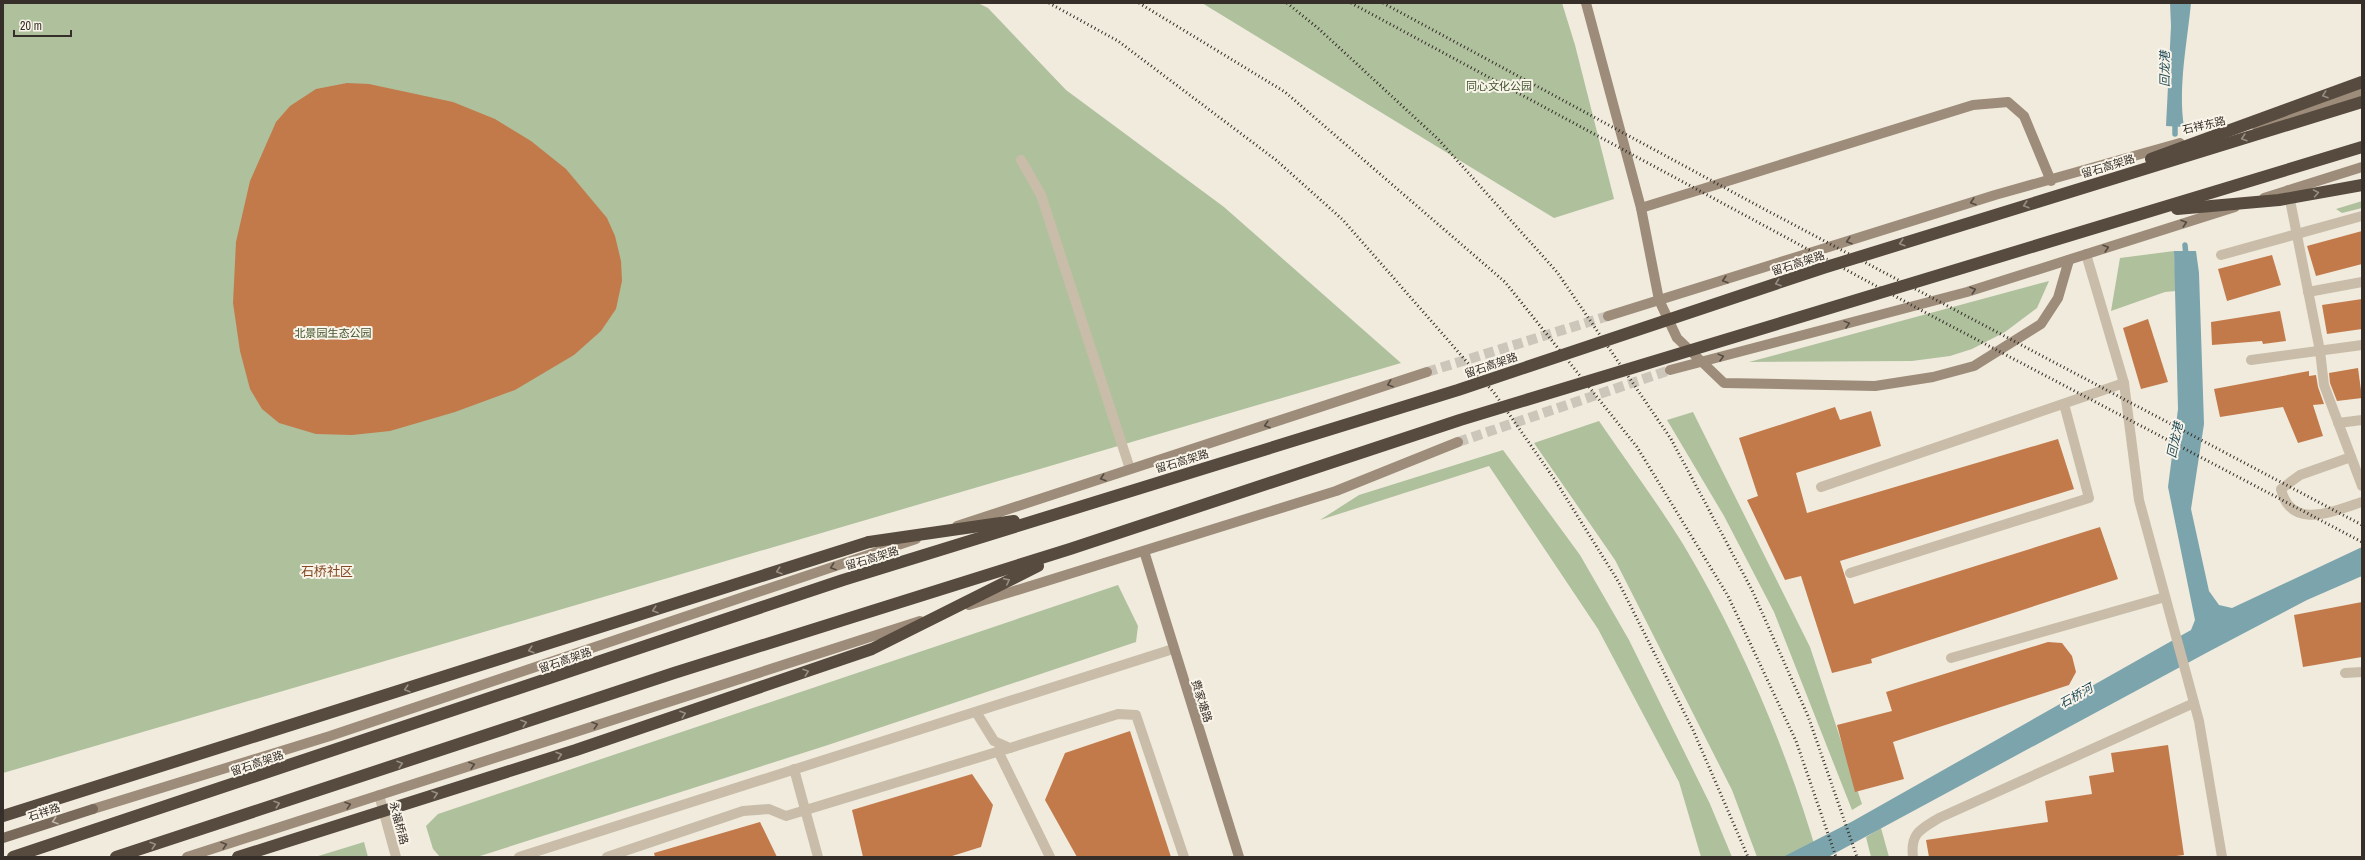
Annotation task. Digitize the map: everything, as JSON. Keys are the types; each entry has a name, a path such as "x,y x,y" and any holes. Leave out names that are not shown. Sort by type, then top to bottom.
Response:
{"highway":[{"path":"2051,198 2249,122 2362,82"},
{"name":"留石高架路","path":"13,857 844,580 1451,392 1823,268 2362,102"},
{"path":"116,857 674,673 1070,549 1460,420 2362,147"},
{"path":"2152,211 2279,200 2362,185"},
{"path":"3,816 869,542 1052,515"},
{"path":"238,857 576,750 872,649 1070,549"}],"main road":[{"path":"1586,3 1641,208 1659,300 1677,338 1724,383 1875,386 1933,377 1974,366 2042,324 2058,298 2069,260"},
{"name":"石祥东路","path":"1608,316 1995,195 2170,146 2281,120 2362,93"},
{"path":"1641,208 1973,105 2008,102 2024,116 2052,180"},
{"path":"1670,370 1967,292 2362,167"},
{"path":"1130,469 1427,372"},
{"path":"187,857 1336,491 1458,442"},
{"name":"石祥路","path":"3,838 330,736 1130,469"},
{"name":"费家塘路","path":"1144,551 1172,649 1239,857"}],"street":[{"path":"1021,160 1041,195 1130,469"},
{"path":"2288,190 2320,351 2324,385 2362,486"},
{"path":"2221,255 2362,216"},
{"path":"2086,254 2124,383 2139,500 2173,633 2199,721 2222,857"},
{"path":"2308,292 2362,282"},
{"path":"2251,360 2362,344"},
{"path":"1821,487 2124,383"},
{"path":"1850,573 2090,498 2064,404"},
{"path":"2338,423 2362,420"},
{"path":"2351,457 2300,475 2281,489 2284,503 2296,513 2314,515 2362,502"},
{"path":"1951,658 2165,597"},
{"path":"519,857 1172,649"},
{"path":"2345,673 2362,672"},
{"path":"1913,857 1912,846 1918,830 1939,818 2194,703"},
{"path":"976,712 994,741 1010,748"},
{"path":"607,857 743,810 769,809 786,816 1118,714 1136,715 1184,857"},
{"path":"998,751 1050,857"},
{"path":"794,769 818,857"},
{"name":"永福桥路","path":"379,795 396,857"}],"green space":[{"name":"北景园生态公园","path":"3,3 978,3 988,8 1066,90 1224,207 1401,363 3,773"},
{"name":"同心文化公园","path":"1202,3 1562,3 1575,45 1614,199 1554,218"},
{"path":"2362,201 2362,208 2342,213 2336,209"},
{"path":"2174,251 2176,291 2165,292 2111,311 2120,258"},
{"path":"2049,281 2037,308 2005,332 1972,349 1950,356 1912,361 1749,362"},
{"path":"1693,412 1810,647 1862,804 1852,810 1774,612 1724,516 1667,420"},
{"path":"1599,421 1673,528 1724,618 1743,657 1777,736 1792,776 1818,857 1757,857 1732,790 1615,560 1534,443"},
{"path":"1503,450 1580,555 1629,640 1710,804 1732,857 1701,857 1679,782 1598,629 1489,466 1320,520 1359,495"},
{"path":"1118,585 1138,626 1136,642 828,745 477,857 440,857 433,849 426,826 438,814"},
{"path":"1881,828 1889,857 1871,857 1866,837"},
{"path":"364,842 368,857 315,857"}],"water":[{"path":"2170,3 2191,3 2185,49 2182,96 2184,127 2166,126 2171,26"},
{"name":"石桥河","path":"2174,251 2196,251 2199,273 2204,424 2191,509 2209,591 2219,605 2232,608 2362,547 2362,576 2307,600 2208,652 1828,857 1783,857 1853,821 2191,630 2195,620 2168,487 2178,409"}],"building":[{"path":"347,83 369,84 453,102 495,119 531,141 566,169 607,218 615,236 621,261 622,281 616,309 601,331 574,355 515,390 455,412 390,431 352,435 316,434 279,423 262,409 250,389 240,351 233,303 236,242 250,181 276,122 290,106 316,89"},
{"path":"2362,231 2362,264 2316,276 2307,246"},
{"path":"2272,255 2281,285 2227,301 2218,269"},
{"path":"2362,299 2362,329 2327,334 2322,305"},
{"path":"2280,311 2286,341 2263,344 2262,341 2212,345 2211,322"},
{"path":"2148,319 2168,382 2141,389 2123,328"},
{"path":"2358,368 2362,398 2337,401 2330,383 2329,373"},
{"path":"2309,371 2309,376 2316,375 2318,387 2324,404 2313,405 2323,436 2298,443 2283,407 2220,417 2214,389"},
{"path":"1835,407 1840,420 1871,411 1881,446 1796,473 1807,513 2058,439 2074,489 1840,561 1854,604 2100,527 2118,579 1871,659 1872,663 1832,673 1801,576 1785,580 1747,500 1758,496 1739,438"},
{"path":"2362,602 2362,657 2303,667 2294,615"},
{"path":"2048,642 2062,643 2072,656 2076,672 2069,685 1893,742 1904,779 1855,792 1837,725 1892,711 1886,692"},
{"path":"1130,731 1171,857 1077,857 1045,800 1065,753"},
{"path":"2168,745 2184,855 2168,857 1929,857 1926,840 2048,822 2045,801 2092,794 2089,776 2114,772 2111,753"},
{"path":"972,774 993,805 981,847 949,857 863,857 852,810"},
{"path":"760,822 777,857 655,857 654,853"}],"waterway":[{"name":"回龙港","path":"2175,121 2175,134"},
{"name":"回龙港","path":"2185,245 2186,257"}],"tunnel":[{"path":"1427,372 1608,316"},
{"path":"1458,442 1670,370"}],"railway":[{"path":"1049,3 1118,41 1276,160 1343,220 1495,394 1555,480 1618,581 1693,730 1748,857"},
{"path":"1139,3 1285,92 1505,282 1637,447 1728,596 1796,741 1836,857"},
{"path":"1287,3 1319,29 1438,139 1557,272 1671,439 1752,590 1808,716 1857,857"},
{"path":"1351,3 1930,315 2362,542"},
{"path":"1383,3 1764,209 2362,525"}],"district":[{"name":"石桥社区","path":"327,571"}]}
